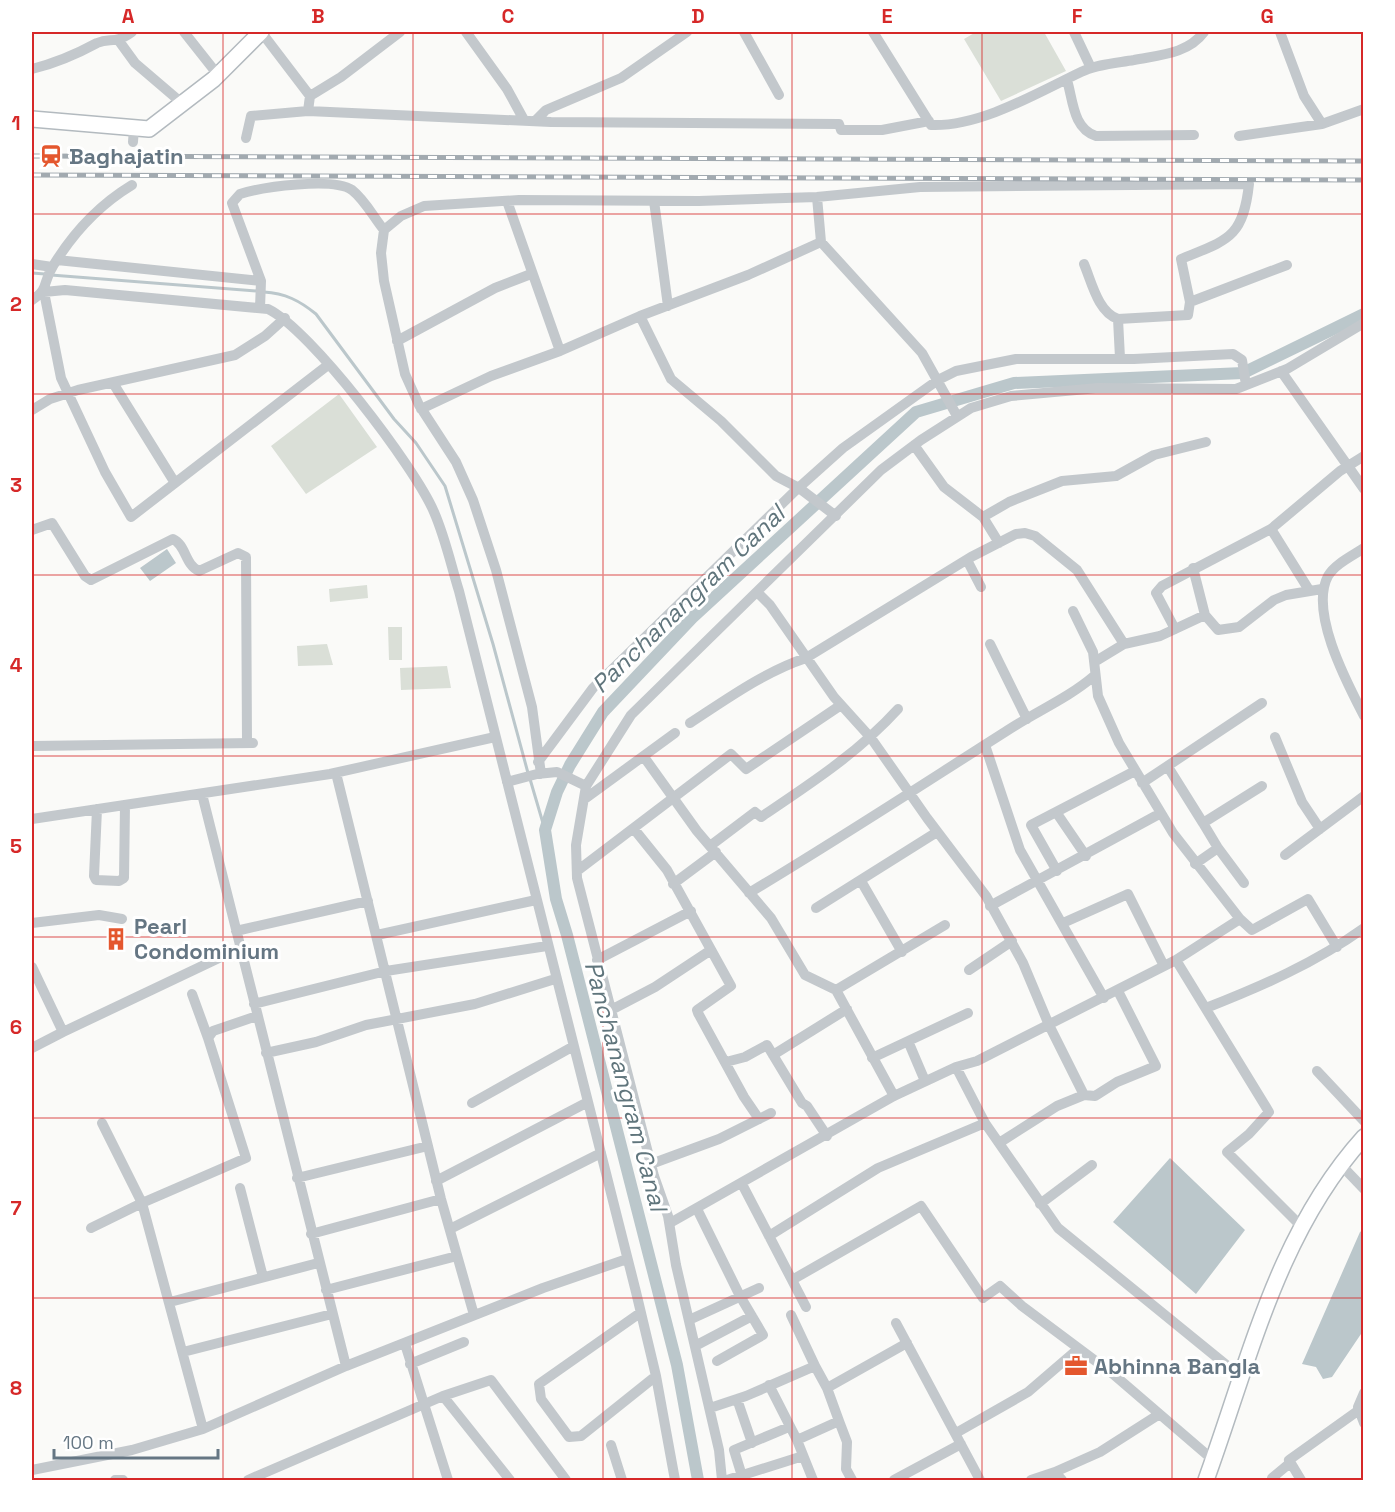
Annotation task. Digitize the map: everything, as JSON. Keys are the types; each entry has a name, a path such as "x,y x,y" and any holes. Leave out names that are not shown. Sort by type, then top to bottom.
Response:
{"main road":[{"path":"32,118 134,135 149,129 183,105 262,32"},
{"path":"1206,1480 1240,1377 1293,1241 1318,1197 1364,1137"}],"street":[{"path":"32,69 84,52 99,42 119,41 132,32"},
{"path":"184,32 218,75"},
{"path":"262,32 310,96 308,111"},
{"path":"310,96 341,77 400,32"},
{"path":"466,32 529,120"},
{"path":"529,120 555,106 621,78 687,32"},
{"path":"744,32 779,95"},
{"path":"873,32 931,125 948,126 992,113 1091,68 1179,51 1199,39 1204,32"},
{"path":"1074,32 1091,68"},
{"path":"1280,32 1304,96 1322,124"},
{"path":"119,41 135,63 183,105"},
{"path":"1067,80 1078,123 1089,134 1096,136 1194,135"},
{"path":"1239,136 1322,124 1364,110"},
{"path":"246,138 251,116 308,111 529,120 839,124 841,130 882,130 929,121"},
{"path":"381,226 424,206 507,201 654,201 816,197 920,187 1249,184 1240,221 1228,239 1181,259 1190,302 1188,315 1118,319 1110,316 1102,306 1084,264"},
{"path":"132,185 111,197 91,215 55,263 47,278 44,292 58,364 67,393 130,518 328,365"},
{"path":"260,305 261,281 232,203 240,194 293,185 338,185 355,192 381,226 382,263 405,374 421,409 456,462 473,500 496,570 532,707 539,774"},
{"path":"816,197 821,242 922,353 957,416"},
{"path":"507,201 560,351"},
{"path":"654,201 668,306"},
{"path":"421,409 491,376 560,351 640,316 748,275 821,242"},
{"path":"32,264 55,263 261,281"},
{"path":"1190,302 1287,265"},
{"path":"397,340 495,288 531,274"},
{"path":"32,300 44,292 64,290 260,305 268,309 285,318 328,365 384,434 416,479 434,512 459,591 495,737 512,780 547,946 656,1376 675,1480"},
{"path":"640,316 671,379 721,421 776,476 799,488 836,516"},
{"path":"32,410 67,393 235,355 265,336 285,318"},
{"path":"1118,319 1120,358"},
{"path":"722,1480 719,1450 669,1223 610,1010 577,871 576,845 584,789 632,716 881,470 957,416 971,408 1011,396 1098,388 1236,389 1245,380 1281,371 1364,323"},
{"path":"538,762 593,688 799,488 843,448 940,385 956,371 996,361 1233,354 1242,360 1245,380"},
{"path":"1281,371 1364,489"},
{"path":"113,383 175,483"},
{"path":"983,517 1009,502 1062,481 1116,476 1154,456 1206,442"},
{"path":"914,445 944,487 983,517 999,543"},
{"path":"1175,629 1155,593 1162,586 1193,568 1271,530 1349,465 1364,456"},
{"path":"32,530 52,523 85,576 91,580 173,539 178,542 193,568 199,571 238,553 246,557 250,743 32,746"},
{"path":"1271,530 1309,590"},
{"path":"690,723 738,690 786,665 806,658 967,560 1016,534 1025,533 1035,536 1077,570 1124,644"},
{"path":"1364,548 1335,567 1323,589 1322,602 1331,643 1364,716"},
{"path":"967,560 981,587"},
{"path":"1193,568 1205,615 1218,630 1239,627 1274,600 1309,590 1323,589"},
{"path":"757,592 770,605 842,705 871,738 937,832 986,896 1012,941 1049,1025 1084,1095"},
{"path":"1073,611 1096,661 1094,676 1098,696 1135,771 1195,864 1240,919 1252,930 1308,899 1337,947"},
{"path":"1096,661 1124,644 1160,636 1205,615"},
{"path":"990,644 1027,719"},
{"path":"749,893 1027,719 1073,693 1094,676"},
{"path":"1142,783 1262,703"},
{"path":"577,871 730,754 746,769 842,705"},
{"path":"673,884 754,812 761,817 777,806 871,738 898,709"},
{"path":"584,789 644,757 675,733"},
{"path":"32,819 336,773 495,737"},
{"path":"1275,737 1302,802 1320,829"},
{"path":"985,745 1020,850 1104,998"},
{"path":"644,757 713,849 771,918 805,975 836,990 894,1096"},
{"path":"1168,767 1218,848 1244,882"},
{"path":"1057,871 1031,825 1135,771"},
{"path":"512,780 557,772 584,789"},
{"path":"336,773 436,1181 474,1315"},
{"path":"1203,823 1262,786"},
{"path":"202,794 318,1263 346,1366"},
{"path":"1285,855 1364,796"},
{"path":"98,809 94,876 96,880 119,881 123,878 125,804"},
{"path":"1056,812 1086,855"},
{"path":"990,906 1161,813"},
{"path":"634,829 659,859 691,911 731,988 700,1008 698,1013 744,1097 759,1119"},
{"path":"816,908 937,832"},
{"path":"1195,864 1218,848"},
{"path":"861,881 902,952"},
{"path":"1063,923 1128,894 1164,966"},
{"path":"377,935 536,900"},
{"path":"236,931 368,901"},
{"path":"597,960 691,911"},
{"path":"32,923 88,916 122,919"},
{"path":"669,1223 742,1184 894,1096 956,1067 977,1061 1118,991 1176,960 1240,919"},
{"path":"836,990 945,925"},
{"path":"1206,1008 1299,969 1364,928"},
{"path":"969,970 1012,941"},
{"path":"254,1004 386,971 547,946"},
{"path":"32,1048 240,948"},
{"path":"610,1010 655,987 711,950"},
{"path":"1176,960 1269,1112 1249,1134 1227,1152 1301,1226"},
{"path":"32,967 63,1032"},
{"path":"266,1053 316,1042 366,1025 474,1004 555,979"},
{"path":"999,1143 1057,1106 1084,1095 1095,1096 1117,1082 1156,1066 1118,991"},
{"path":"91,1227 246,1158 192,994"},
{"path":"773,1055 847,1010"},
{"path":"872,1058 968,1013"},
{"path":"208,1038 213,1031 257,1016"},
{"path":"908,1041 925,1081"},
{"path":"726,1062 745,1057 767,1045 802,1103 807,1106 827,1136"},
{"path":"472,1103 572,1047"},
{"path":"956,1067 985,1123 1058,1228 1240,1377"},
{"path":"1317,1071 1364,1121"},
{"path":"436,1181 586,1103"},
{"path":"651,1164 719,1139 771,1113"},
{"path":"102,1123 142,1203 203,1429"},
{"path":"769,1236 878,1168 985,1123"},
{"path":"297,1178 428,1146"},
{"path":"450,1229 601,1153"},
{"path":"1040,1204 1092,1165"},
{"path":"1341,1165 1364,1189"},
{"path":"742,1184 806,1307"},
{"path":"240,1188 263,1277"},
{"path":"311,1234 441,1199"},
{"path":"792,1280 921,1206 983,1298 1000,1286 1113,1374 1213,1461"},
{"path":"697,1209 740,1296 763,1335 717,1360"},
{"path":"326,1290 457,1256"},
{"path":"32,1470 115,1454 203,1429 346,1366 627,1258"},
{"path":"170,1302 318,1263"},
{"path":"689,1320 759,1288"},
{"path":"640,1313 539,1384 541,1399 569,1437 574,1438 581,1436 656,1376"},
{"path":"183,1352 332,1314"},
{"path":"791,1315 827,1388 847,1442 846,1469 852,1480"},
{"path":"695,1346 752,1316"},
{"path":"896,1323 980,1480"},
{"path":"411,1364 464,1342"},
{"path":"827,1388 907,1343"},
{"path":"405,1344 448,1480"},
{"path":"956,1433 1028,1392 1078,1349"},
{"path":"710,1408 815,1366"},
{"path":"248,1480 443,1396 491,1380 566,1480"},
{"path":"769,1386 797,1440 813,1480"},
{"path":"1364,1393 1359,1400 1359,1410 1364,1423"},
{"path":"443,1396 510,1480"},
{"path":"736,1399 752,1443"},
{"path":"1272,1478 1290,1463 1294,1454 1359,1410"},
{"path":"1031,1480 1058,1477 1158,1415"},
{"path":"797,1440 839,1421"},
{"path":"742,1476 734,1450 789,1427"},
{"path":"894,1480 961,1444"},
{"path":"611,1445 622,1480"},
{"path":"728,1480 803,1456"},
{"path":"1290,1463 1301,1480"},
{"path":"115,1480 123,1480"}],"shaded area":[{"path":"976,32 1044,32 1066,71 1001,101 964,39"},
{"path":"339,394 377,447 306,494 271,446"},
{"path":"167,549 176,563 150,581 140,568"},
{"path":"367,585 368,598 330,602 329,589"},
{"path":"388,627 402,627 402,660 389,660"},
{"path":"327,644 333,665 298,666 297,646"},
{"path":"447,666 451,688 401,690 400,668"},
{"path":"1170,1158 1245,1230 1196,1294 1113,1222"},
{"path":"1363,1230 1363,1331 1332,1377 1323,1379 1316,1367 1302,1364 1360,1232"}],"waterway":[{"path":"32,273 45,274"},
{"path":"51,275 257,291"},
{"path":"264,292 292,298 316,314 394,419 416,443 445,486 493,644 528,773"},
{"name":"Panchanangram Canal","path":"698,1480 677,1365 556,899 545,830 557,792 570,765 603,712 692,618 916,412 1014,383 1243,373 1364,314"},
{"path":"530,779 545,830"}],"railway":[{"path":"32,156 1364,161"},
{"path":"32,175 1364,180"}],"place":[{"name":"Baghajatin","path":"51,156"},
{"name":"Pearl Condominium","path":"116,939"},
{"name":"Abhinna Bangla","path":"1076,1366"}]}
